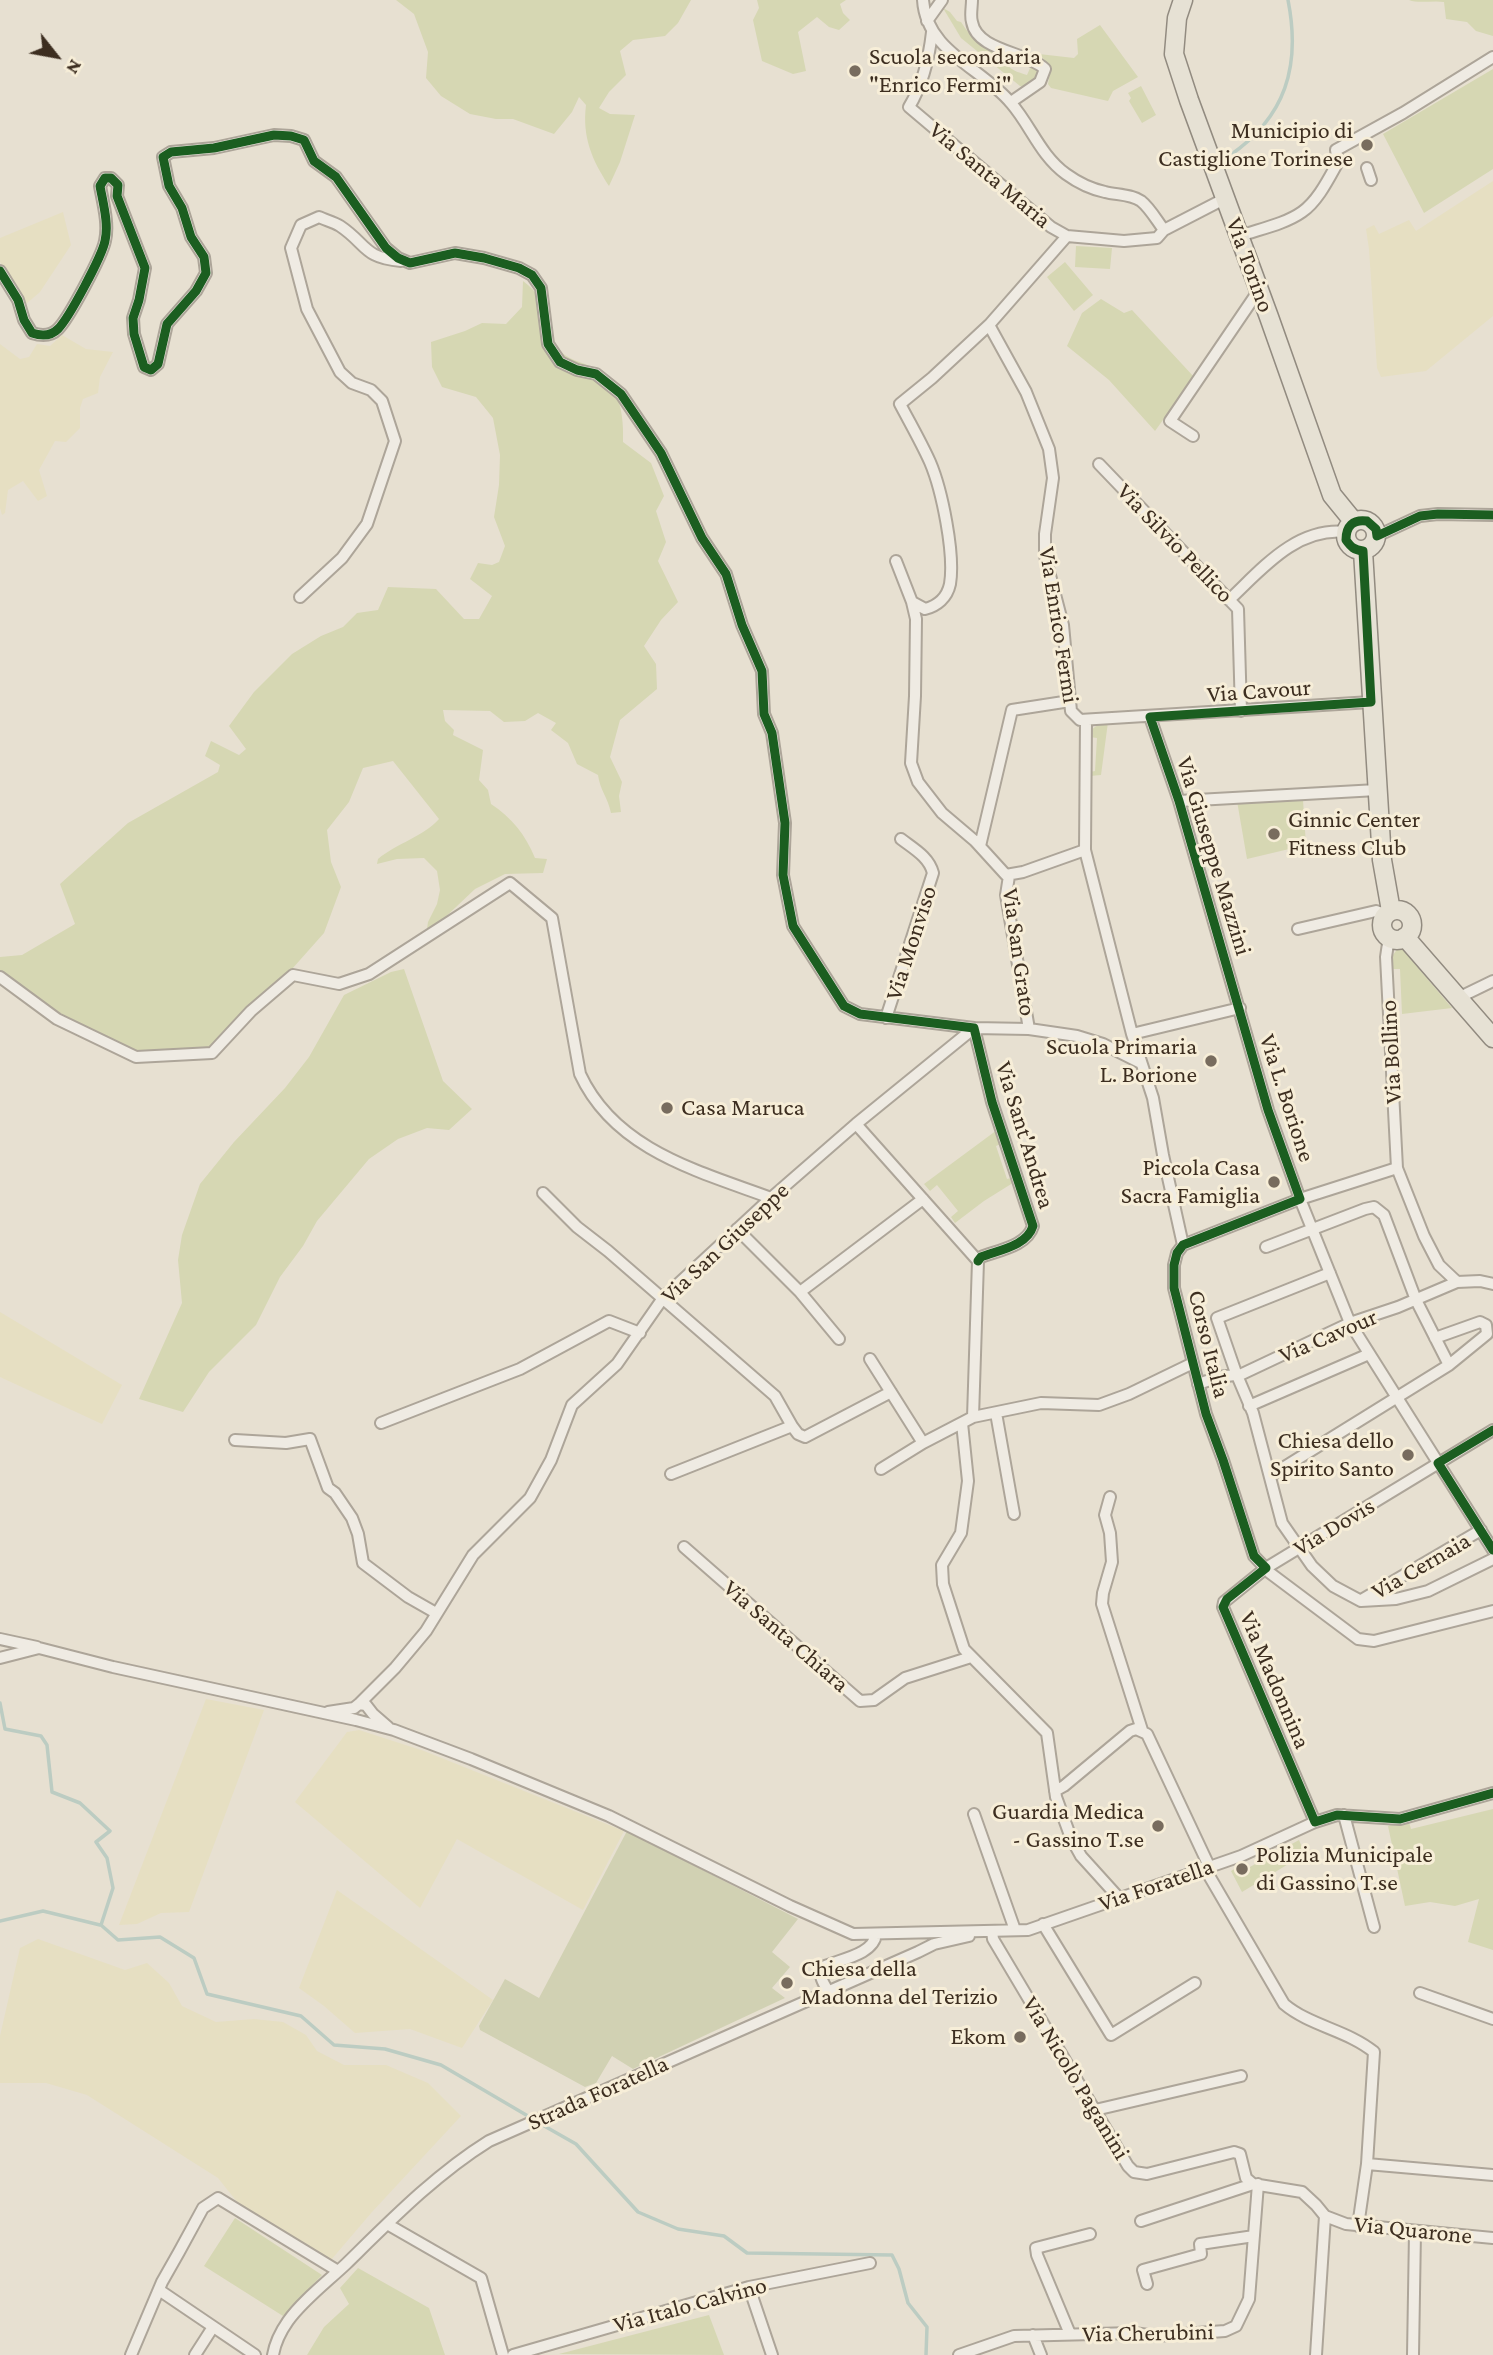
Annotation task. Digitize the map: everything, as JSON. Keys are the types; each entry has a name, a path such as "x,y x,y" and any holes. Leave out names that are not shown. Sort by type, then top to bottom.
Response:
{"main road":[{"name":"Via Torino","path":"1183,0 1177,18 1174,54 1332,495 1350,527"},
{"path":"1367,521 1372,524 1377,536 1375,543 1363,551 1356,550 1346,540 1350,527 1367,521"},
{"path":"1363,551 1382,860 1389,913 1383,927 1397,937 1458,998 1493,1038"},
{"path":"1389,913 1402,911 1409,916 1411,930 1397,937"}],"street":[{"path":"923,0 926,21 932,33 1011,102 1042,152 1056,167 1090,187 1142,202 1164,230"},
{"path":"926,21 942,0"},
{"path":"972,0 972,24 981,37 1045,69 1040,82 1011,102"},
{"name":"Via Santa Maria","path":"932,33 928,61 909,107 1052,227 1067,236 1138,241 1157,238 1164,230 1226,198"},
{"path":"1240,236 1302,212 1326,183 1338,162 1336,150 1403,113 1493,57"},
{"path":"0,271 18,300 24,320 32,333 42,336 56,330 100,256 106,239 100,186 105,177 111,178 118,185 117,196 145,268 133,318 134,334 144,367 151,370 158,364 167,324 196,290 206,273 204,257 191,237 182,208 169,186 163,158 171,152 214,148 274,135 304,140 314,161 336,177 386,248 404,261"},
{"path":"1367,168 1371,180"},
{"path":"300,597 342,558 367,524 395,441 382,401 371,390 352,383 340,372 307,309 291,248 301,225 319,217 340,226 362,247 382,259 410,263 455,254 507,264 532,275 541,288 548,344 560,362 577,370 596,374 621,394 661,453 702,538 726,574 742,625 762,671 764,714 772,733 785,823 783,875 793,926 844,1006 860,1014 886,1018 974,1028 1029,1029 1077,1036 1103,1044 1141,1063"},
{"path":"912,602 925,609 936,606 945,596 950,586 951,556 931,464 900,404 989,325 1067,236"},
{"path":"1193,436 1170,421 1259,290"},
{"name":"Via Enrico Fermi","path":"989,325 1026,392 1049,449 1053,478 1045,534 1045,556 1063,625 1071,711 1080,720 1086,721"},
{"name":"Via Silvio Pellico","path":"1099,464 1238,609 1241,711"},
{"path":"1377,536 1420,516 1438,513 1493,515"},
{"path":"1229,600 1278,554 1309,536 1350,527"},
{"path":"896,561 916,620 911,763 918,782 942,813 1009,876 1085,850"},
{"path":"980,846 1012,710 1070,702"},
{"name":"Via Cavour","path":"1086,721 1371,702"},
{"name":"Via Giuseppe Mazzini","path":"1150,717 1179,801 1240,1007"},
{"path":"1086,721 1085,850 1132,1034 1153,1098 1183,1245 1300,1199 1397,1167 1424,1236 1439,1265 1457,1282 1480,1281 1493,1284"},
{"path":"1179,801 1377,790"},
{"name":"Via Monviso","path":"886,1018 933,873 924,856 901,839"},
{"name":"Via San Grato","path":"1009,876 1006,895 1029,1029"},
{"path":"0,977 57,1018 136,1057 212,1053 251,1011 293,975 339,984 369,974 510,883 552,918 580,1074 590,1096 644,1146 681,1165 771,1198"},
{"path":"1298,929 1376,911 1389,913"},
{"name":"Via Bollino","path":"1397,937 1386,957 1397,1167"},
{"path":"1458,998 1493,981"},
{"path":"1132,1034 1240,1007"},
{"name":"Via L. Borione","path":"1240,1007 1268,1110 1300,1199"},
{"name":"Via San Giuseppe","path":"359,1720 369,1716 363,1707 426,1631 473,1555 530,1499 551,1460 572,1405 617,1364 663,1298 771,1198 974,1028"},
{"name":"Via Sant'Andrea","path":"974,1028 992,1102 1033,1226 1031,1234 1024,1240 981,1257 978,1261"},
{"path":"856,1125 978,1261 973,1418"},
{"path":"543,1193 577,1227 775,1396 798,1434 805,1437 891,1392"},
{"path":"800,1293 923,1199"},
{"path":"1300,1199 1350,1323 1438,1464 1486,1530 1493,1550"},
{"path":"1266,1247 1365,1209 1374,1207 1379,1210 1384,1216 1416,1300 1449,1365"},
{"path":"737,1229 800,1293 839,1339"},
{"name":"Corso Italia","path":"1183,1245 1177,1253 1174,1265 1174,1288 1206,1414 1254,1556 1357,1639 1374,1641 1493,1611"},
{"path":"1330,1273 1217,1318 1253,1413 1282,1523 1312,1566 1333,1586 1361,1601 1396,1599 1428,1591 1493,1559"},
{"name":"Via Cavour","path":"1198,1384 1236,1373 1242,1374 1350,1323 1416,1300 1457,1282"},
{"path":"381,1423 520,1369 609,1321 640,1333"},
{"path":"1270,1476 1449,1365 1487,1334 1490,1326 1480,1322 1435,1338"},
{"path":"1249,1406 1369,1354"},
{"path":"870,1359 922,1443"},
{"path":"881,1469 922,1443 973,1418 1041,1403 1099,1405 1129,1394 1193,1363"},
{"path":"996,1413 1014,1514"},
{"path":"962,1423 968,1481 961,1533 942,1565 943,1584 964,1649 1047,1733 1055,1791 1070,1838 1081,1856 1119,1898"},
{"path":"671,1474 792,1426"},
{"name":"Via Dovis","path":"1266,1568 1493,1430"},
{"path":"235,1440 256,1439 270,1443 286,1443 310,1439 328,1488 335,1493 352,1518 363,1563 408,1597 436,1613"},
{"path":"1110,1497 1105,1515 1110,1533 1112,1562 1102,1604 1142,1730 1147,1734 1206,1867 1284,2004 1294,2013 1359,2040 1374,2052 1367,2164 1358,2226"},
{"name":"Via Cernaia","path":"1361,1601 1486,1530"},
{"name":"Via Santa Chiara","path":"684,1546 860,1701 874,1699 905,1678 971,1657"},
{"name":"Via Madonnina","path":"1266,1568 1227,1598 1223,1608 1315,1822"},
{"path":"0,1639 394,1730 609,1816 790,1906 853,1934 992,1931"},
{"path":"0,1658 39,1648"},
{"path":"323,1713 363,1707 394,1730"},
{"path":"1055,1791 1130,1731 1142,1730"},
{"name":"Via Foratella","path":"992,1931 1028,1930 1266,1846 1315,1822 1338,1815 1400,1819 1493,1793"},
{"path":"974,1814 1015,1930"},
{"path":"1344,1815 1374,1927"},
{"path":"1043,1924 1111,2035 1195,1983"},
{"name":"Strada Foratella","path":"273,2355 274,2347 289,2319 333,2269 432,2182 489,2141 934,1944 992,1931"},
{"name":"Via Nicolò Paganini","path":"992,1931 993,1939 1134,2172 1147,2174 1234,2152 1240,2154 1246,2178 1256,2184"},
{"path":"903,1933 918,1952"},
{"path":"922,1933 934,1944"},
{"path":"828,1991 821,1978 821,1971 825,1966 871,1948 876,1941 876,1934"},
{"path":"1420,1993 1493,2019"},
{"path":"1095,2110 1241,2076"},
{"path":"1367,2164 1493,2175"},
{"name":"Via Quarone","path":"1141,2221 1256,2184 1302,2192 1333,2221 1358,2226 1493,2238"},
{"name":"Via Cherubini","path":"959,2355 1014,2336 1134,2333 1155,2336 1225,2332 1236,2326 1248,2299 1256,2184"},
{"path":"131,2355 159,2290 203,2208 218,2198 333,2269"},
{"path":"1317,2355 1325,2216"},
{"path":"387,2224 481,2278 503,2355"},
{"path":"1413,2355 1415,2232"},
{"path":"1070,2334 1036,2248 1090,2234"},
{"path":"1147,2284 1143,2270 1201,2254 1200,2244 1254,2235"},
{"name":"Via Italo Calvino","path":"513,2355 749,2287 870,2263"},
{"path":"749,2287 772,2355"},
{"path":"159,2290 255,2355"},
{"path":"195,2355 213,2327"},
{"path":"1033,2335 1041,2355"}],"shaded area":[{"path":"1493,181 1493,316 1426,371 1381,377 1377,368 1366,229 1374,225 1379,234 1409,220 1416,231"},
{"path":"63,212 71,245 40,292 26,304 0,262 0,238"},
{"path":"62,335 86,349 113,352 100,377 98,393 83,399 80,428 66,442 55,441 39,470 47,496 38,501 23,481 8,490 5,513 2,515 0,344 20,359 29,357 37,344 50,346"},
{"path":"0,1312 122,1385 102,1424 0,1377"},
{"path":"206,1699 264,1710 189,1912 161,1913 137,1924 119,1925"},
{"path":"359,1730 424,1751 624,1831 583,1910 457,1839 420,1908 295,1802 347,1732"},
{"path":"337,1890 493,2000 462,2048 410,2029 355,2033 299,1988"},
{"path":"38,1939 125,1970 147,1963 169,1983 182,2006 216,2022 254,2019 283,2022 306,2035 317,2051 344,2065 386,2065 428,2083 461,2116 331,2260 238,2203 218,2178 87,2095 46,2083 0,2083 0,2036 20,1948"}],"green space":[{"path":"396,0 691,0 678,23 665,36 633,40 620,51 626,75 609,92 599,108 610,114 635,115 609,186 590,148 586,128 586,105 579,97 572,112 554,134 513,119 470,114 441,96 426,78 428,52 414,14"},
{"path":"757,0 846,0 840,4 843,13 850,20 839,30 829,27 817,17 798,32 806,71 793,74 762,61 753,20 759,8"},
{"path":"1409,0 1493,0 1493,36 1476,31 1467,22 1446,19 1444,2"},
{"path":"943,8 961,22 978,41 1000,54 1000,58 1006,61 1011,69 1027,75 1031,66 1038,69 1039,78 1020,86 961,38"},
{"path":"1100,25 1138,77 1113,91 1108,101 1051,88 1048,84 1051,67 1039,54 1074,58 1078,54 1077,39"},
{"path":"1493,69 1493,169 1424,213 1383,134"},
{"path":"1141,86 1156,115 1142,123 1129,101 1131,98 1128,93"},
{"path":"1076,246 1112,248 1110,269 1075,267"},
{"path":"1065,262 1093,295 1074,311 1047,277"},
{"path":"523,281 544,305 560,351 569,358 597,370 611,384 619,402 623,442 651,463 664,496 656,511 666,542 658,561 678,602 661,620 644,646 656,664 657,689 620,720 610,757 622,782 619,796 621,812 611,813 598,775 577,764 568,743 551,730 556,723 538,713 525,721 504,722 490,711 443,710 445,721 454,730 453,735 483,750 479,780 488,790 491,804 517,827 535,858 547,859 543,873 505,874 475,889 437,925 427,929 440,890 437,871 424,858 397,859 377,864 378,859 385,853 425,831 439,819 393,761 363,768 349,802 327,830 331,862 341,887 324,933 228,1041 208,1049 133,1051 80,1034 0,974 0,957 22,955 75,924 60,884 128,823 218,772 220,765 205,756 211,741 239,755 246,749 229,726 254,692 292,654 321,636 343,627 357,613 378,610 388,587 436,589 464,619 479,619 492,596 470,579 478,563 492,565 499,562 505,546 494,517 500,455 493,418 476,397 442,387 432,367 431,342 482,323 506,324 522,307"},
{"path":"1101,299 1124,313 1132,310 1194,377 1155,431 1109,380 1067,346 1082,313"},
{"path":"1108,722 1101,775 1090,776 1090,772 1095,771 1097,738 1090,737 1092,730"},
{"name":"Ginnic Center Fitness Club","path":"1303,800 1306,845 1247,859 1237,801"},
{"path":"1398,948 1403,950 1452,1008 1402,1014 1400,969 1393,969 1393,955"},
{"path":"404,969 443,1081 472,1109 449,1130 427,1128 398,1139 369,1159 317,1221 303,1246 280,1277 256,1325 209,1372 183,1412 139,1399 182,1303 178,1260 182,1235 200,1184 309,1057 344,995 391,972"},
{"path":"997,1130 1003,1143 996,1146 1007,1179 1015,1177 1016,1181 955,1223 951,1217 958,1211 937,1185 930,1191 924,1184"},
{"path":"1493,1809 1493,1950 1468,1942 1479,1899 1455,1906 1430,1902 1405,1906 1388,1826 1408,1819 1411,1829"},
{"path":"627,1831 798,1919 772,1952 790,1967 772,1988 785,1998 633,2069 612,2056 596,2083 585,2087 480,2030 479,2026 505,1979 539,1998"},
{"path":"1299,1840 1305,1854 1242,1892 1231,1871 1244,1863 1248,1868"},
{"path":"235,2218 322,2275 283,2316 204,2266"},
{"path":"358,2268 429,2308 445,2355 307,2355 324,2327 349,2304 340,2288"},
{"path":"709,2315 724,2355 559,2354"}],"waterway":[{"path":"1229,156 1264,124 1285,88 1292,47 1288,0"},
{"path":"0,1703 5,1729 41,1736 47,1745 52,1792 80,1803 110,1831 96,1842 107,1858 113,1888 101,1925 118,1940 160,1937 194,1958 207,1994 301,2016 334,2045 385,2049 441,2065 533,2119"},
{"path":"0,1921 43,1911 100,1925"},
{"path":"539,2123 576,2144 638,2212 678,2229 724,2236 747,2253 892,2255 899,2269 908,2303 927,2327 926,2355"}],"cycle path":[{"path":"0,271 18,300 24,320 32,333 46,335 58,329 77,300 103,249 106,228 100,186 105,178 111,178 118,185 117,196 145,268 133,318 134,334 144,367 151,370 158,364 167,324 196,291 206,273 204,257 191,237 182,208 169,186 163,157 171,152 214,148 274,135 304,140 314,161 336,177 386,248 398,258 410,263 455,253 484,258 519,268 532,275 541,288 548,344 560,362 577,370 596,374 621,394 661,453 702,538 726,574 742,625 762,671 764,714 772,733 785,823 783,875 793,926 844,1006 860,1014 974,1028 992,1102 1033,1226 1030,1233 1019,1243 981,1257 978,1261"},
{"path":"1493,515 1420,516 1377,536 1376,529 1367,521 1354,522 1349,527 1346,540 1353,548 1363,551 1371,702 1150,717 1179,801 1268,1110 1300,1199 1183,1245 1177,1253 1174,1265 1174,1288 1206,1414 1254,1556 1266,1568 1227,1599 1223,1607 1315,1822 1337,1815 1400,1819 1493,1793"},
{"path":"1493,1430 1438,1463 1493,1550"}],"place":[{"name":"Scuola secondaria \"Enrico Fermi\"","path":"855,71"},
{"name":"Municipio di Castiglione Torinese","path":"1367,145"},
{"name":"Ginnic Center Fitness Club","path":"1274,834"},
{"name":"Scuola Primaria L. Borione","path":"1211,1061"},
{"name":"Casa Maruca","path":"667,1108"},
{"name":"Piccola Casa Sacra Famiglia","path":"1274,1182"},
{"name":"Chiesa dello Spirito Santo","path":"1408,1455"},
{"name":"Guardia Medica - Gassino T.se","path":"1158,1826"},
{"name":"Polizia Municipale di Gassino T.se","path":"1242,1869"},
{"name":"Chiesa della Madonna del Terizio","path":"787,1983"},
{"name":"Ekom","path":"1020,2037"}]}
